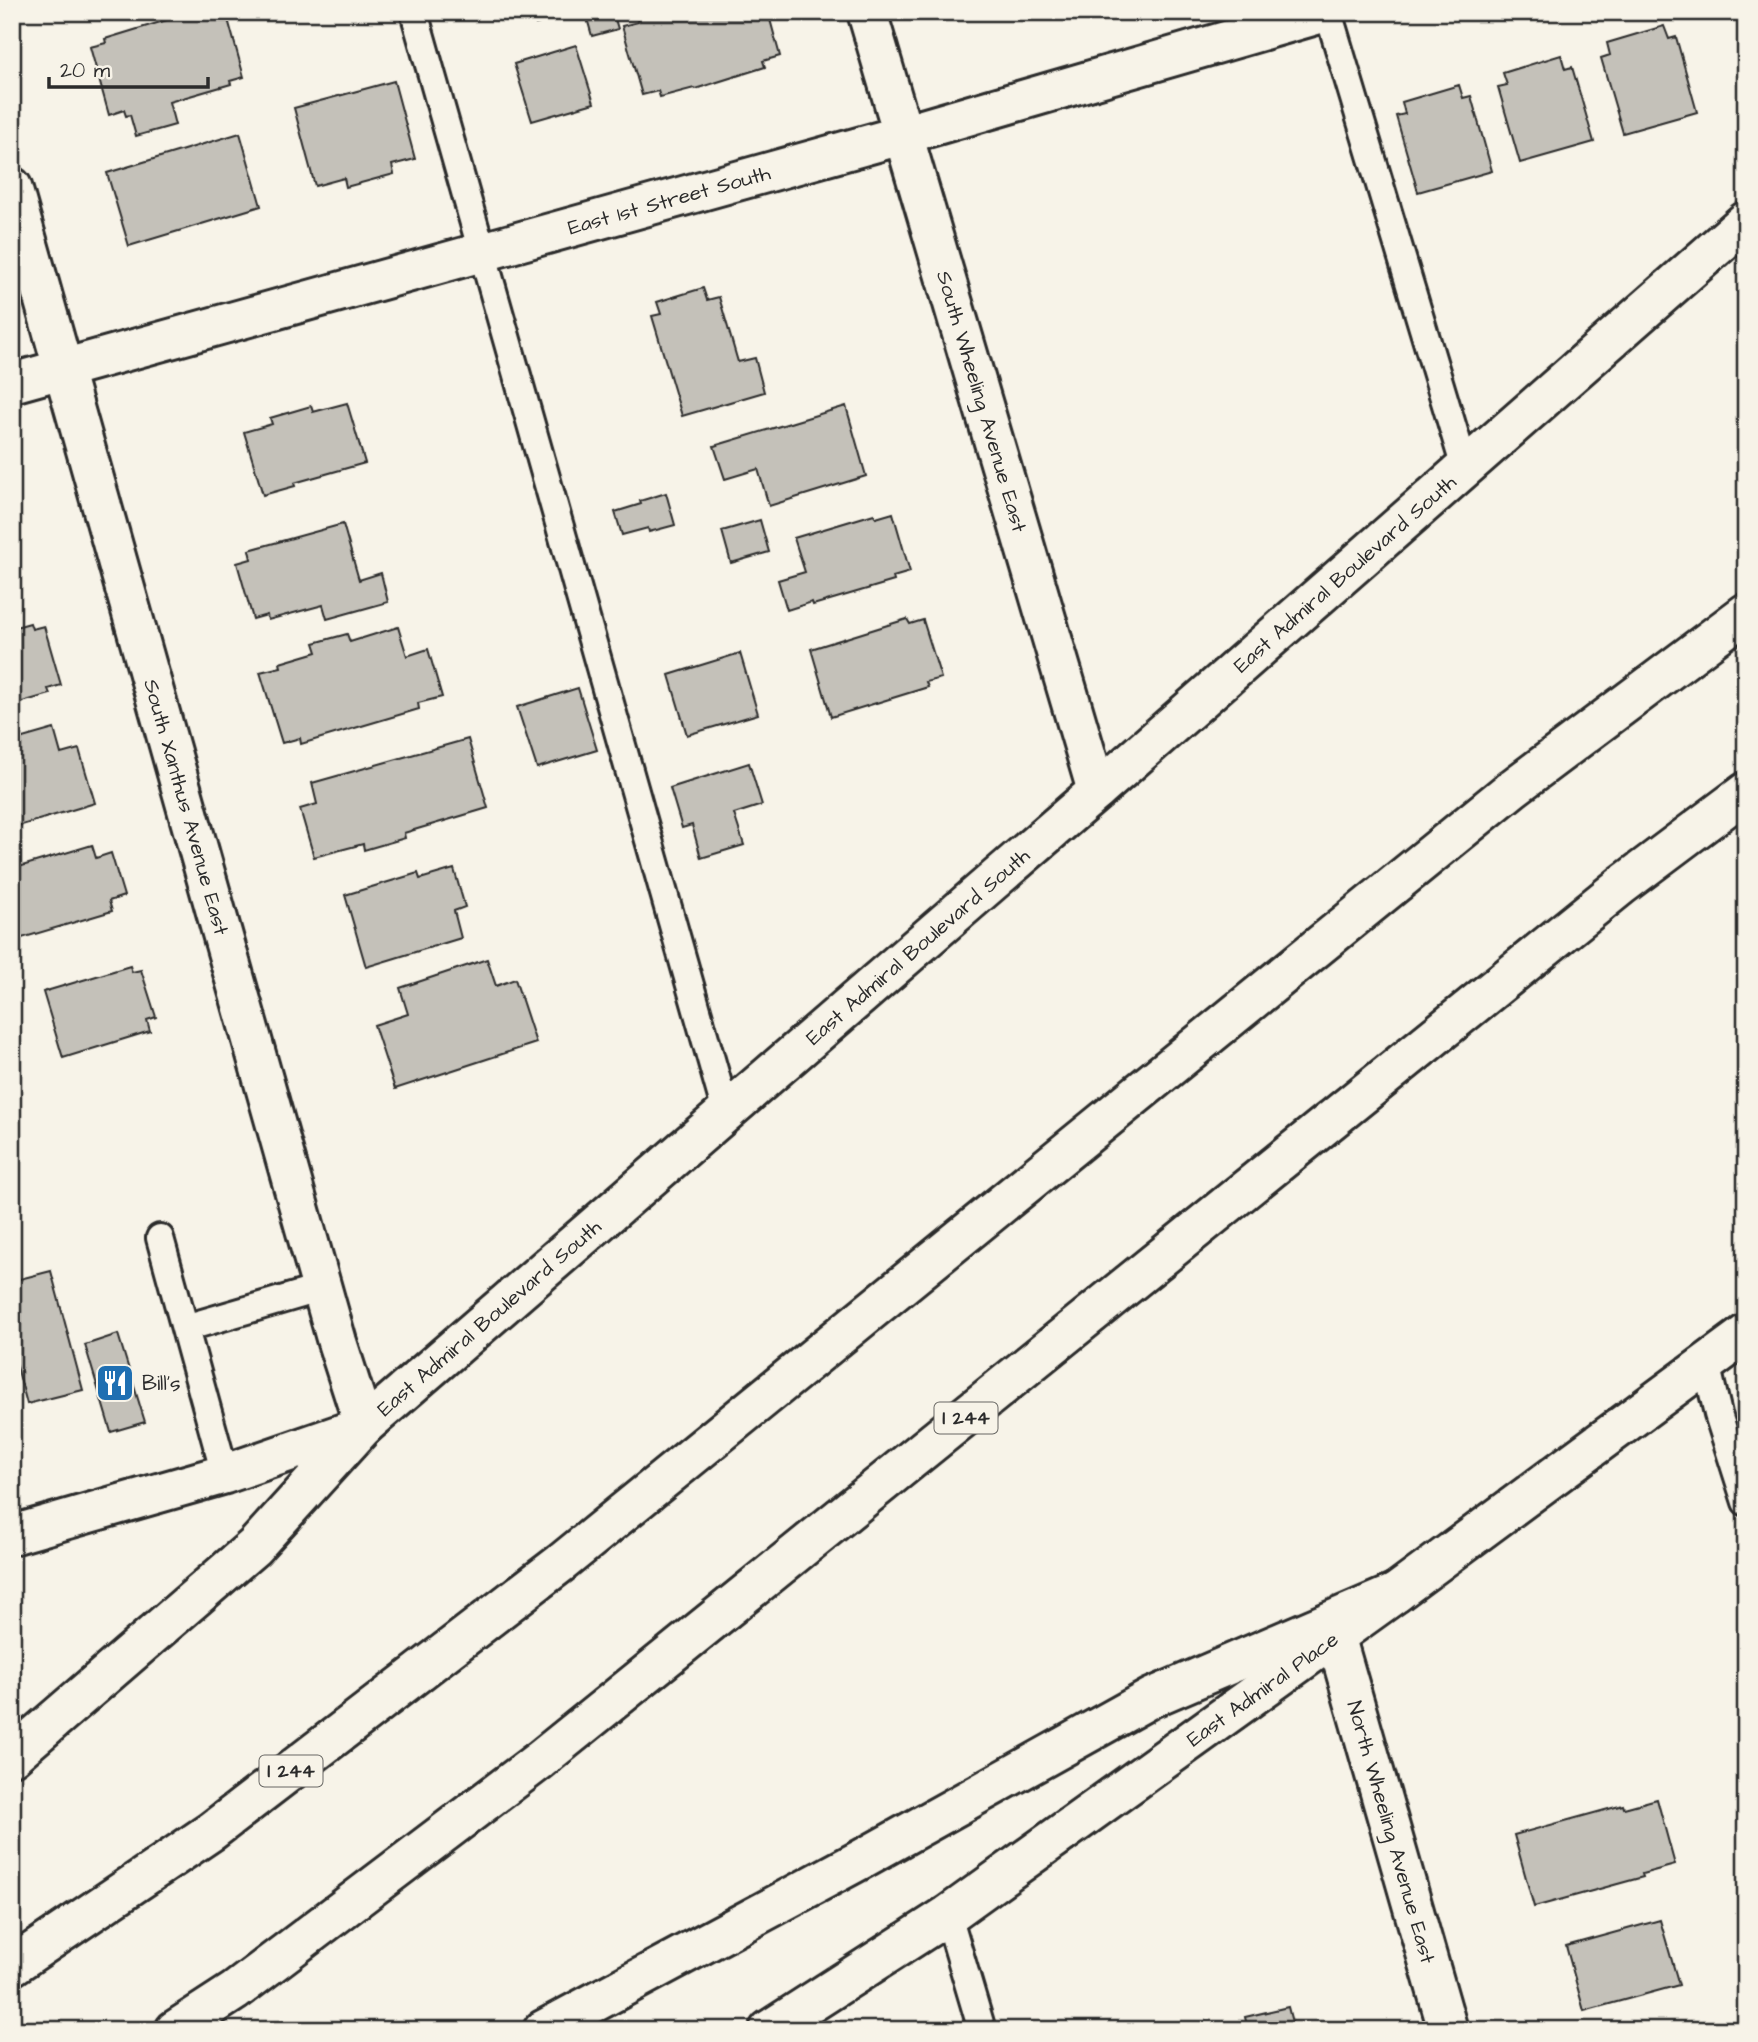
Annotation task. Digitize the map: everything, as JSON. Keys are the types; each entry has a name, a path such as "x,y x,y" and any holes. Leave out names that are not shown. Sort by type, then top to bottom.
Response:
{"main road":[{"name":"South Wheeling Avenue East","path":"867,12 1097,791"},
{"name":"East 1st Street South","path":"12,383 902,135 1327,12"},
{"name":"South Xanthus Avenue East","path":"12,187 322,1288 364,1426"},
{"name":"East Admiral Boulevard South","path":"12,1535 225,1474 364,1426 1097,791 1746,221"},
{"name":"I 244","path":"12,1966 212,1831 561,1563 1513,788 1746,613"},
{"name":"I 244","path":"175,2030 235,1991 540,1760 1622,885 1746,792"},
{"name":"East Admiral Place","path":"769,2030 948,1915 1396,1593 1746,1334"},
{"path":"12,1756 254,1547 364,1426"},
{"path":"543,2030 860,1860 1151,1698 1396,1593"},
{"name":"North Wheeling Avenue East","path":"1335,1635 1448,2030"}],"lane":[{"path":"414,12 726,1112"},
{"path":"1327,12 1465,468"},
{"path":"160,1238 225,1474"},
{"path":"185,1328 322,1288"},
{"path":"1706,1363 1718,1414 1746,1502"},
{"path":"948,1915 982,2030"}],"building":[{"path":"193,12 201,12 203,18 226,12 244,77 230,81 231,84 169,102 175,125 136,136 130,115 126,116 124,110 109,115 90,47 106,43 105,39"},
{"path":"533,12 581,12 536,24"},
{"path":"613,12 618,29 592,36 586,15"},
{"path":"646,12 768,12 780,56 763,61 765,67 695,89 660,97 658,91 642,95 622,26 638,22 636,15"},
{"path":"1664,26 1669,39 1676,37 1697,112 1623,133 1601,58 1610,55 1607,43"},
{"path":"576,45 594,103 532,121 514,64"},
{"path":"1561,55 1565,69 1572,67 1594,142 1520,163 1498,87 1507,85 1503,73"},
{"path":"394,81 415,159 392,165 394,174 346,187 344,178 315,186 294,108"},
{"path":"1459,85 1463,98 1471,96 1492,171 1418,192 1396,116 1405,114 1402,102"},
{"path":"240,133 261,206 129,246 107,173"},
{"path":"703,288 707,300 719,297 738,362 755,358 764,392 682,416 652,316 661,314 657,302"},
{"path":"347,403 365,463 294,483 295,486 263,495 244,432 272,424 270,418 311,406 313,412"},
{"path":"846,406 866,476 769,506 758,469 725,479 714,446"},
{"path":"666,493 675,525 622,535 615,512"},
{"path":"893,513 910,572 893,577 894,581 787,610 778,580 805,572 794,538 874,514 876,518"},
{"path":"760,520 769,552 731,563 722,531"},
{"path":"343,524 359,580 381,573 388,602 327,619 323,605 268,620 267,615 253,619 237,563 251,559 249,550"},
{"path":"907,619 910,624 923,620 941,678 926,682 928,687 831,717 811,649"},
{"path":"30,623 32,629 44,626 61,685 48,689 50,694 12,705 12,628"},
{"path":"398,627 407,656 428,649 442,697 418,703 419,709 301,744 300,738 282,743 260,672 281,667 280,663 317,652 314,643 347,634 350,642"},
{"path":"740,653 758,714 687,735 669,675"},
{"path":"578,688 597,750 537,768 517,707"},
{"path":"54,729 61,754 79,749 95,803 12,828 12,741"},
{"path":"468,739 488,808 404,833 405,838 364,850 363,844 314,857 300,809 317,804 312,783"},
{"path":"749,763 762,805 734,814 744,845 701,858 692,825 682,828 670,788"},
{"path":"92,845 96,858 111,853 124,896 109,901 112,911 12,941 12,869"},
{"path":"454,869 465,907 454,911 461,938 366,967 345,895 418,873 420,879"},
{"path":"487,959 496,986 515,979 536,1043 395,1089 374,1025 408,1014 400,988"},
{"path":"130,966 132,972 141,970 156,1017 147,1020 150,1031 63,1058 43,992"},
{"path":"51,1271 83,1390 27,1404 12,1348 12,1281"},
{"name":"Bill's","path":"118,1334 145,1422 111,1432 85,1345"},
{"path":"1657,1799 1675,1865 1642,1874 1643,1877 1534,1907 1514,1835 1623,1805 1624,1808"},
{"path":"1660,1920 1679,1985 1584,2011 1566,1946"},
{"path":"1288,2007 1294,2030 1248,2030 1245,2017"}],"place":[{"name":"Bill's","path":"115,1383"}]}
